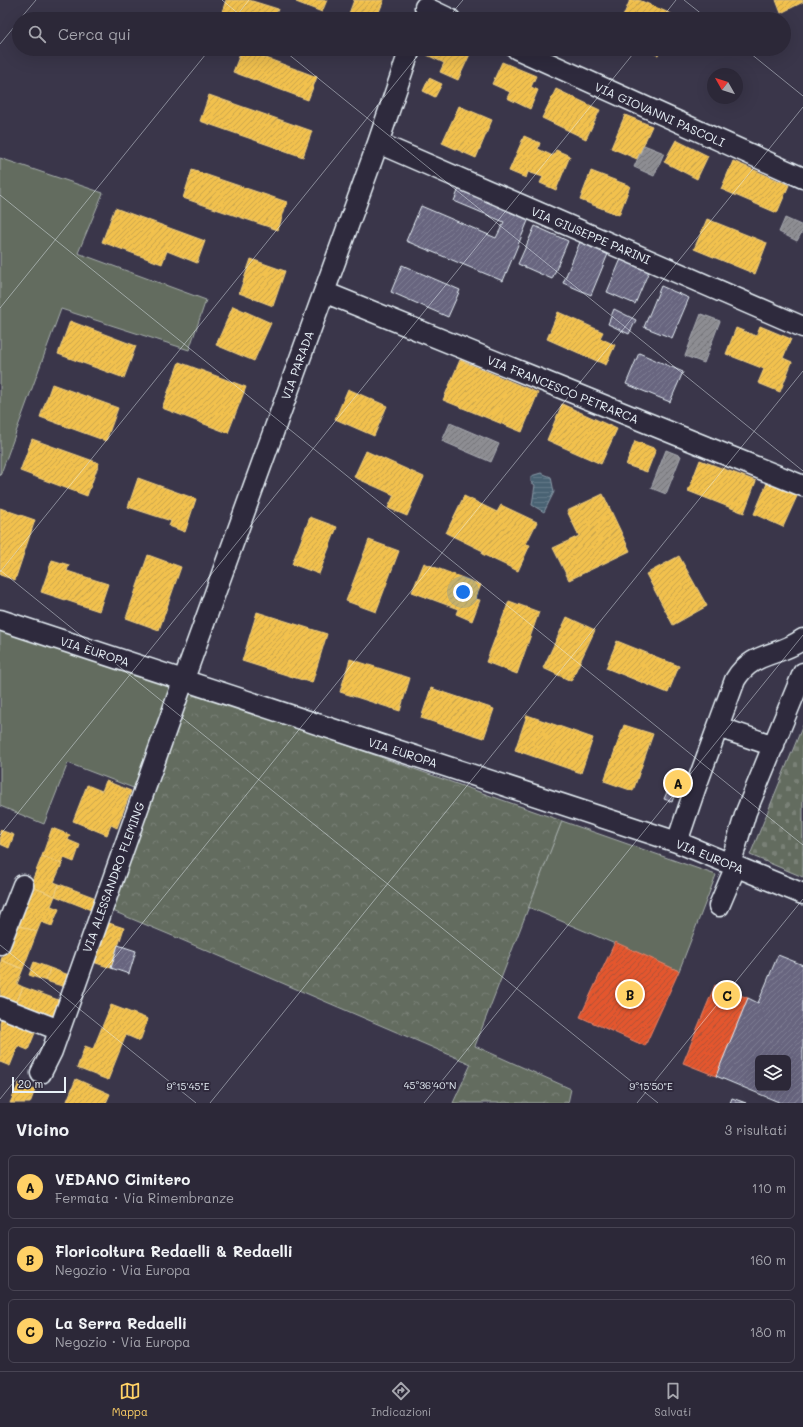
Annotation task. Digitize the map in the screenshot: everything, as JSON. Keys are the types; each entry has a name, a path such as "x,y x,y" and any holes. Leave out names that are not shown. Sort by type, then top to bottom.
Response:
{"street":[{"name":"VIA PARADA","path":"183,680 378,143 408,56"},
{"name":"VIA GIOVANNI PASCOLI","path":"533,56 803,178"},
{"name":"VIA GIUSEPPE PARINI","path":"378,143 803,327"},
{"name":"VIA FRANCESCO PETRARCA","path":"324,292 803,486"},
{"name":"VIA EUROPA","path":"0,620 677,842 803,894"},
{"path":"677,842 735,680 744,668 757,659 786,649 803,639"},
{"path":"720,906 733,865 734,852 746,812 803,673"},
{"name":"VIA ALESSANDRO FLEMING","path":"41,1073 59,1030 183,680"},
{"path":"718,727 774,746"},
{"path":"0,944 23,885"},
{"path":"0,1007 59,1030"}],"green space":[{"path":"0,158 103,193 78,253 206,300 189,350 61,309 0,476"},
{"path":"0,629 175,684 136,789 68,763 44,824 0,806"},
{"path":"187,689 562,821 475,1046 571,1089 568,1103 453,1103 471,1064 108,909"},
{"path":"803,725 803,877 750,855"},
{"path":"562,821 716,875 679,971 528,907"}],"water":[{"path":"541,473 551,477 554,492 544,512 532,505 535,485 531,482 531,476"}],"building: Abitazioni":[{"path":"226,0 249,0 278,9 277,12 222,12"},
{"path":"297,0 327,0 322,12 296,2"},
{"path":"354,0 384,0 379,12 350,12"},
{"path":"630,0 639,0 667,12 625,12"},
{"path":"776,0 803,0 803,2 781,12"},
{"path":"239,56 261,56 317,77 308,100 233,72"},
{"path":"429,56 469,56 458,80 440,72 444,63"},
{"path":"502,62 536,76 531,87 538,90 530,109 507,98 510,92 492,84"},
{"path":"429,78 442,84 435,97 423,91"},
{"path":"556,89 600,110 586,139 542,118"},
{"path":"209,95 312,131 303,157 200,121"},
{"path":"459,106 492,120 476,158 442,143"},
{"path":"625,115 652,126 637,159 611,148"},
{"path":"524,136 540,143 538,149 553,156 556,150 570,156 556,190 540,183 543,177 528,172 526,178 509,171"},
{"path":"676,140 708,156 697,179 664,162"},
{"path":"733,161 789,185 777,213 721,189"},
{"path":"192,170 287,202 278,230 183,198"},
{"path":"591,171 630,186 619,215 580,200"},
{"path":"115,208 205,241 197,263 167,251 162,264 102,242"},
{"path":"707,219 767,243 755,274 694,249"},
{"path":"251,259 285,271 273,306 239,293"},
{"path":"233,306 271,323 254,361 216,345"},
{"path":"558,312 603,332 600,338 615,345 606,365 547,339"},
{"path":"70,321 136,346 124,378 58,354"},
{"path":"760,326 791,339 783,358 792,362 780,392 758,383 764,369 726,354 736,328 756,336"},
{"path":"460,360 538,393 522,432 443,400"},
{"path":"179,362 246,387 228,433 162,408"},
{"path":"52,384 118,408 106,441 40,417"},
{"path":"348,389 387,406 374,436 335,419"},
{"path":"562,404 617,429 601,464 547,440"},
{"path":"32,439 99,463 87,496 20,471"},
{"path":"635,441 656,449 647,472 626,465"},
{"path":"366,451 424,477 407,516 388,508 394,495 354,477"},
{"path":"700,460 756,481 744,513 688,491"},
{"path":"138,478 196,499 185,532 169,526 171,521 128,507"},
{"path":"768,481 798,494 783,527 754,514"},
{"path":"603,494 630,551 569,580 553,548 579,536 567,511"},
{"path":"464,496 497,512 501,505 537,522 526,544 530,545 518,571 482,554 483,551 446,533"},
{"path":"0,508 35,520 15,580 0,575"},
{"path":"310,517 337,527 319,574 292,564"},
{"path":"369,540 399,551 376,612 346,601"},
{"path":"148,555 181,567 159,630 126,618"},
{"path":"679,556 707,606 673,625 646,574"},
{"path":"52,560 69,565 67,571 108,584 99,611 41,592"},
{"path":"424,563 481,585 475,599 480,600 472,621 456,614 458,609 412,592"},
{"path":"509,601 539,612 517,674 486,662"},
{"path":"257,612 327,634 312,683 242,661"},
{"path":"567,617 595,630 571,681 543,668"},
{"path":"617,641 679,666 668,693 606,668"},
{"path":"350,659 410,678 400,711 340,692"},
{"path":"431,688 494,709 484,738 421,718"},
{"path":"527,715 593,738 581,773 515,750"},
{"path":"624,725 653,734 633,791 604,781"},
{"path":"106,781 131,791 117,828 111,825 107,835 73,821 87,785 102,791"},
{"path":"52,828 70,835 68,840 80,845 74,862 64,858 62,864 42,856"},
{"path":"0,830 14,835 9,848 0,844"},
{"path":"42,856 62,864 54,882 59,884 55,896 30,886"},
{"path":"59,884 96,898 91,910 55,896"},
{"path":"30,886 55,896 51,906 59,909 52,926 41,922 37,932 15,924"},
{"path":"106,922 124,928 111,968 93,962"},
{"path":"15,924 37,932 23,969 1,960"},
{"path":"1,960 23,969 17,984 23,987 15,1006 0,1001"},
{"path":"34,962 50,968 46,981 29,975"},
{"path":"50,968 69,975 65,987 46,981"},
{"path":"23,987 61,1001 53,1021 15,1006"},
{"path":"111,1005 148,1019 140,1041 126,1035 108,1080 77,1068 85,1046 93,1049"},
{"path":"3,1015 37,1028 28,1050 18,1046 10,1066 0,1062 0,1022"},
{"path":"76,1079 110,1094 106,1103 73,1103 67,1101"},
{"path":"19,1083 35,1090 30,1103 10,1103"}],"building: Negozi":[{"path":"615,942 679,971 645,1046 580,1017"},
{"path":"715,985 748,998 716,1076 683,1063"}],"building: Industria":[{"path":"644,145 664,153 654,176 634,167"},
{"path":"785,218 803,226 803,230 797,241 779,232"},
{"path":"701,314 720,321 704,363 685,356"},
{"path":"450,423 499,444 491,462 442,441"},
{"path":"666,450 681,456 666,494 651,488"}],"building: Altro":[{"path":"460,186 530,216 503,281 406,241 421,206 496,238 504,222 454,201"},
{"path":"535,226 568,241 552,279 518,264"},
{"path":"580,242 608,254 591,295 563,283"},
{"path":"621,259 649,271 635,304 607,292"},
{"path":"402,265 460,290 448,317 391,292"},
{"path":"661,286 689,298 672,338 644,327"},
{"path":"614,309 636,320 629,334 608,324"},
{"path":"639,353 683,372 670,402 626,384"},
{"path":"671,783 678,785 672,802 664,799"},
{"path":"118,945 136,951 129,974 111,968"},
{"path":"778,955 803,965 803,1103 781,1103 716,1076 748,998 758,1003"},
{"path":"732,1098 746,1103 730,1103"}],"place":[{"name":"VEDANO Cimitero","path":"678,783"},
{"name":"Floricoltura Redaelli & Redaelli","path":"630,994"},
{"name":"La Serra Redaelli","path":"727,995"}]}
